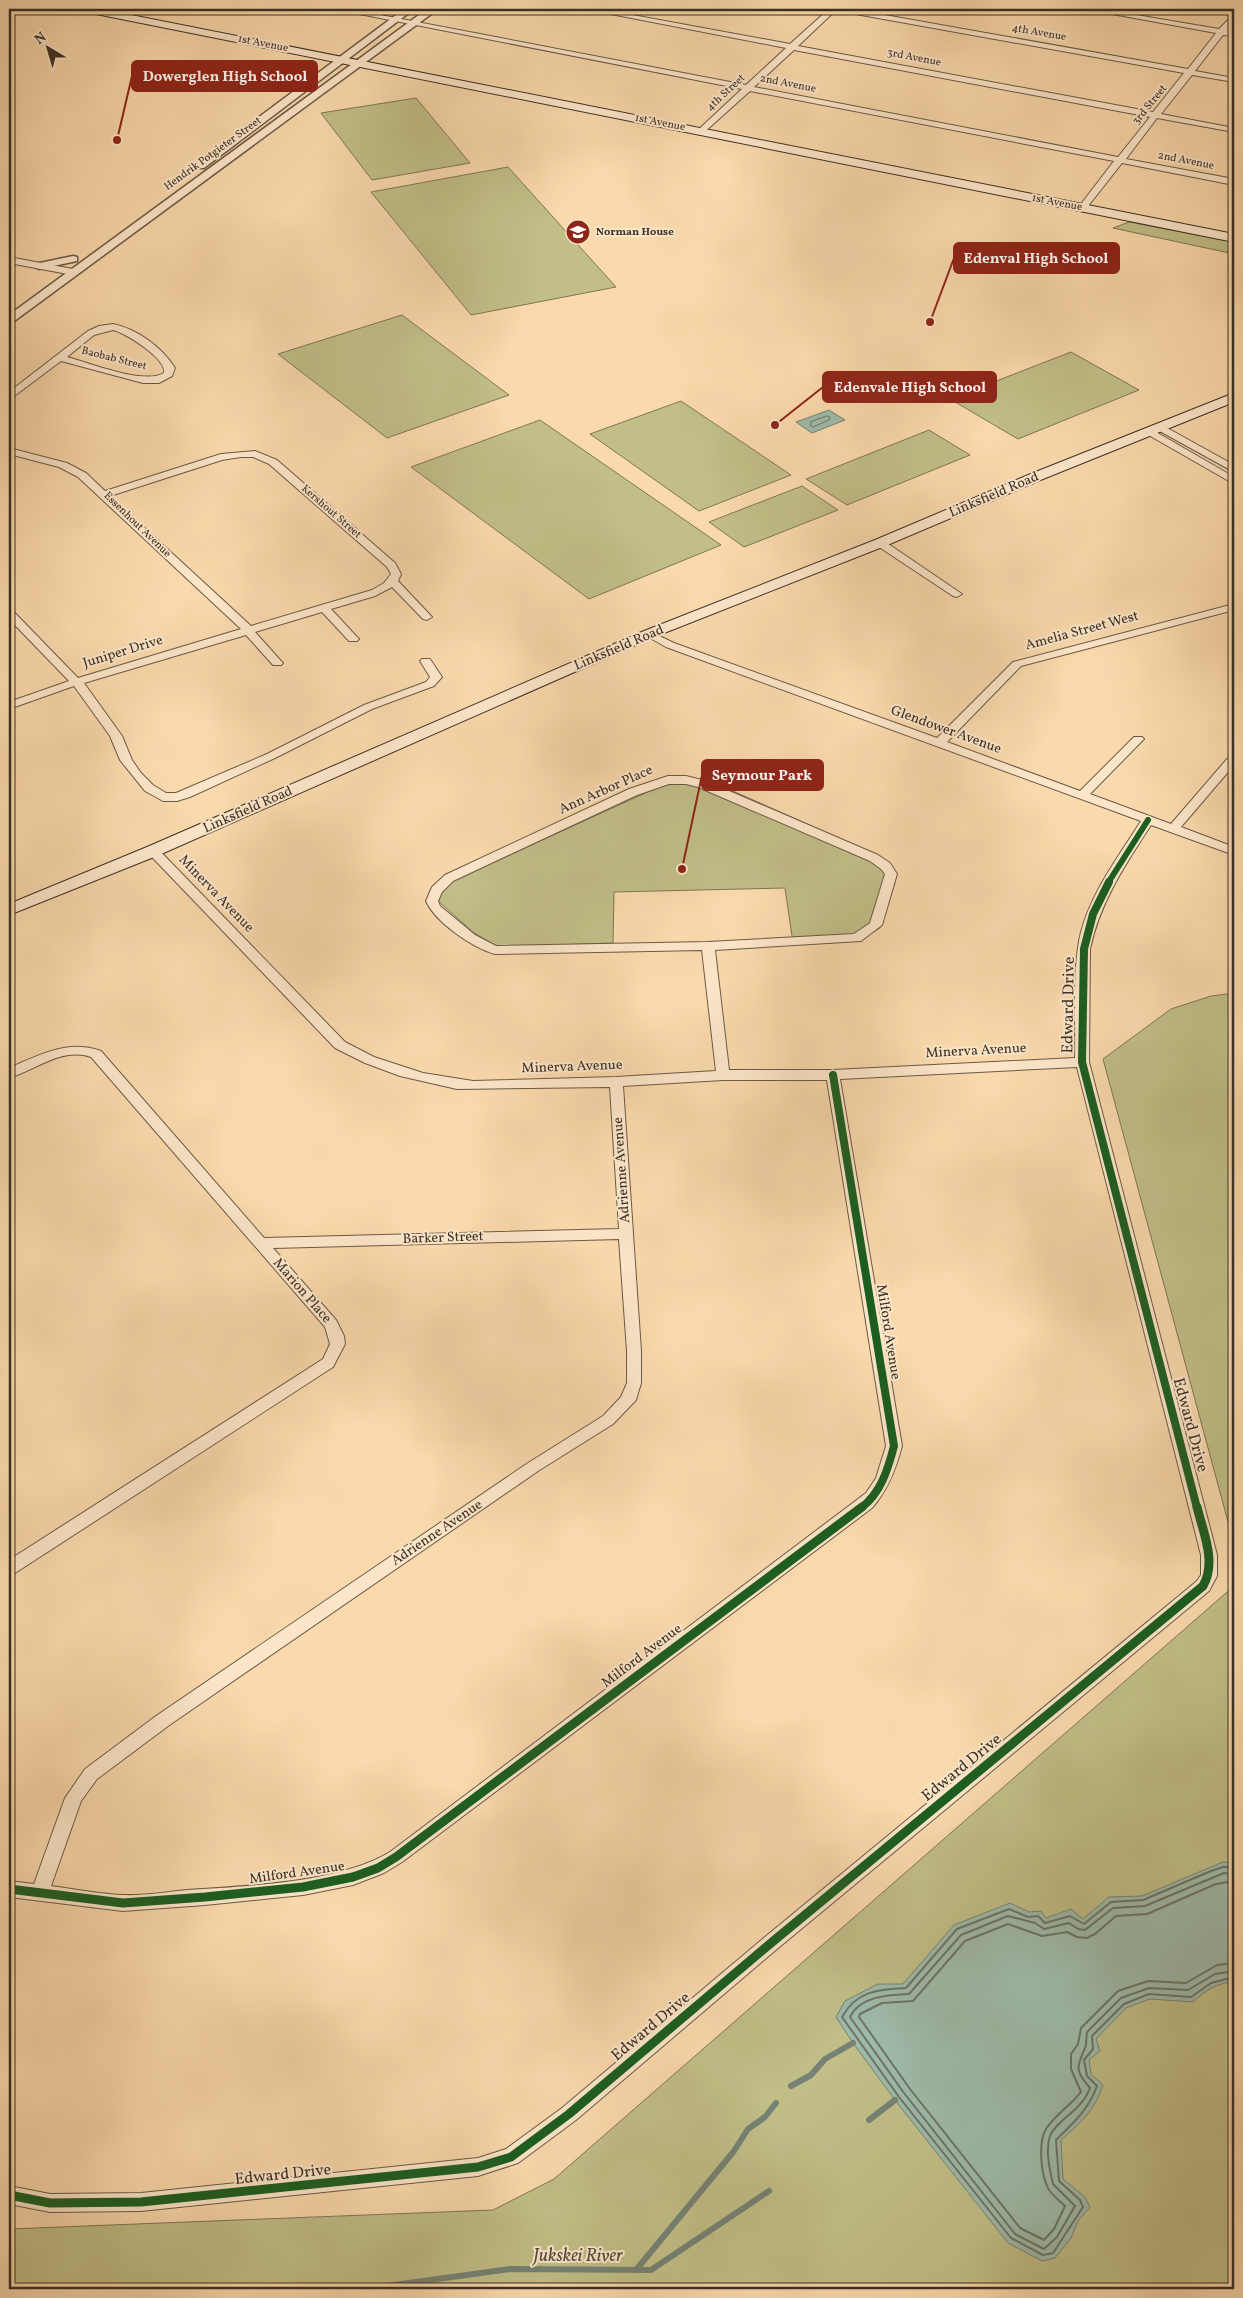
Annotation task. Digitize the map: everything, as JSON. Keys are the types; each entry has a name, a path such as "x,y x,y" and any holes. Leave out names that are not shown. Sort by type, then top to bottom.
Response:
{"main road":[{"name":"1st Avenue","path":"86,9 1234,238"},
{"name":"Linksfield Road","path":"9,910 153,852 649,634 880,543 1234,397"}],"street":[{"name":"2nd Avenue","path":"338,9 1234,182"},
{"name":"Hendrik Potgieter Street","path":"190,173 409,9"},
{"name":"Hendrik Potgieter Street","path":"9,320 433,9"},
{"name":"3rd Avenue","path":"589,9 1234,130"},
{"name":"4th Street","path":"701,132 833,9"},
{"name":"4th Avenue","path":"839,9 1234,80"},
{"path":"1089,9 1234,34"},
{"name":"3rd Street","path":"1082,208 1234,16"},
{"path":"260,121 276,124"},
{"path":"9,307 77,256 38,266"},
{"path":"9,260 73,272"},
{"path":"38,266 44,279"},
{"name":"Baobab Street","path":"9,397 91,332 106,327 118,326 130,332 167,363 170,368 169,374 162,378 143,380 60,358"},
{"path":"1155,429 1234,469"},
{"path":"1155,429 1234,480"},
{"name":"Essenhout Avenue","path":"9,451 71,468 82,475 105,494 247,629 276,663"},
{"name":"Kershout Street","path":"105,494 221,457 241,454 265,457 293,478 391,565 396,574 393,582"},
{"path":"880,543 957,594"},
{"path":"247,629 376,592 393,582 427,617"},
{"name":"Amelia Street West","path":"938,744 1017,664 1234,607"},
{"path":"324,608 352,639"},
{"path":"9,613 88,696 122,746 128,763 149,788 163,797 177,797 271,756 322,729 376,704 430,684 436,677 426,661"},
{"name":"Juniper Drive","path":"9,706 76,682 247,629"},
{"name":"Glendower Avenue","path":"649,634 670,645 1234,851"},
{"path":"1082,796 1138,740"},
{"path":"1173,829 1232,761"},
{"name":"Ann Arbor Place","path":"674,780 702,784 778,816 874,858 886,866 892,874 876,926 857,938 708,946 495,950 486,947 470,936 435,908 432,901 436,890 449,878 633,792 658,782 674,780"},
{"name":"Edward Drive","path":"9,2195 50,2202 141,2202 478,2167 511,2157 569,2114 778,1936 1203,1586 1209,1576 1209,1555 1082,1062 1086,932 1102,891 1148,820"},
{"name":"Minerva Avenue","path":"153,852 340,1045 359,1056 427,1078 460,1086 616,1082 723,1075 833,1075 1082,1062"},
{"path":"708,946 723,1075"},
{"name":"Marion Place","path":"9,1074 57,1053 84,1050 96,1054 332,1324 339,1338 337,1350 328,1363 9,1568"},
{"name":"Milford Avenue","path":"9,1889 123,1903 303,1887 353,1877 378,1868 396,1857 866,1504 877,1493 887,1476 894,1446 833,1075"},
{"name":"Adrienne Avenue","path":"39,1894 74,1798 91,1774 162,1721 525,1473 608,1420 628,1400 634,1383 616,1082"},
{"name":"Barker Street","path":"260,1243 626,1234"}],"shaded area":[{"path":"416,98 470,163 372,180 321,113"},
{"path":"508,167 616,287 471,315 371,192"},
{"path":"1129,222 1234,242 1234,254 1113,228"},
{"path":"402,315 509,395 387,438 278,354"},
{"path":"1071,352 1139,390 1018,439 950,399"},
{"path":"681,401 791,475 699,511 590,434"},
{"path":"540,420 721,545 589,599 411,467"},
{"path":"929,430 970,455 847,505 806,479"},
{"path":"802,486 838,510 744,547 709,522"},
{"path":"672,781 710,781 880,856 895,883 880,928 856,941 793,943 785,888 614,892 613,943 498,947 474,933 437,900 445,884"},
{"path":"1234,993 1234,1544 1103,1059 1171,1009 1211,996"},
{"path":"1234,1586 1234,2289 9,2289 9,2229 493,2210 554,2179"}],"water":[{"path":"829,410 845,420 812,433 796,422"},
{"path":"1223,1862 1234,1863 1234,1982 1228,1982 1212,1988 1193,2002 1150,1999 1126,2008 1096,2039 1100,2051 1089,2060 1091,2074 1103,2085 1091,2110 1061,2140 1063,2179 1085,2197 1090,2207 1078,2221 1071,2238 1055,2258 1042,2261 1008,2243 895,2100 836,2017 845,2001 878,1984 903,1984 954,1925 1010,1903 1029,1912 1041,1911 1046,1918 1071,1909 1083,1919 1109,1897 1142,1896"}],"waterway":[{"path":"791,2086 811,2075 825,2059 853,2043"},
{"path":"869,2120 895,2100"},
{"path":"636,2270 734,2151 748,2129 765,2117 776,2103"},
{"name":"Jukskei River","path":"636,2270 651,2270 769,2191"},
{"name":"Jukskei River","path":"365,2289 510,2269 636,2270"}],"cycle path":[{"path":"9,2195 50,2203 141,2202 478,2167 511,2157 569,2114 771,1943 1203,1586 1209,1576 1209,1555 1082,1062 1084,949 1088,931 1100,897 1148,820"},
{"path":"9,1889 123,1903 303,1887 353,1877 378,1868 396,1857 866,1504 877,1491 884,1478 894,1446 833,1075"}],"place":[{"name":"Dowerglen High School","path":"117,140"},
{"name":"Norman House","path":"578,232"},
{"name":"Edenval High School","path":"930,322"},
{"name":"Edenvale High School","path":"775,425"},
{"name":"Seymour Park","path":"682,869"}]}
